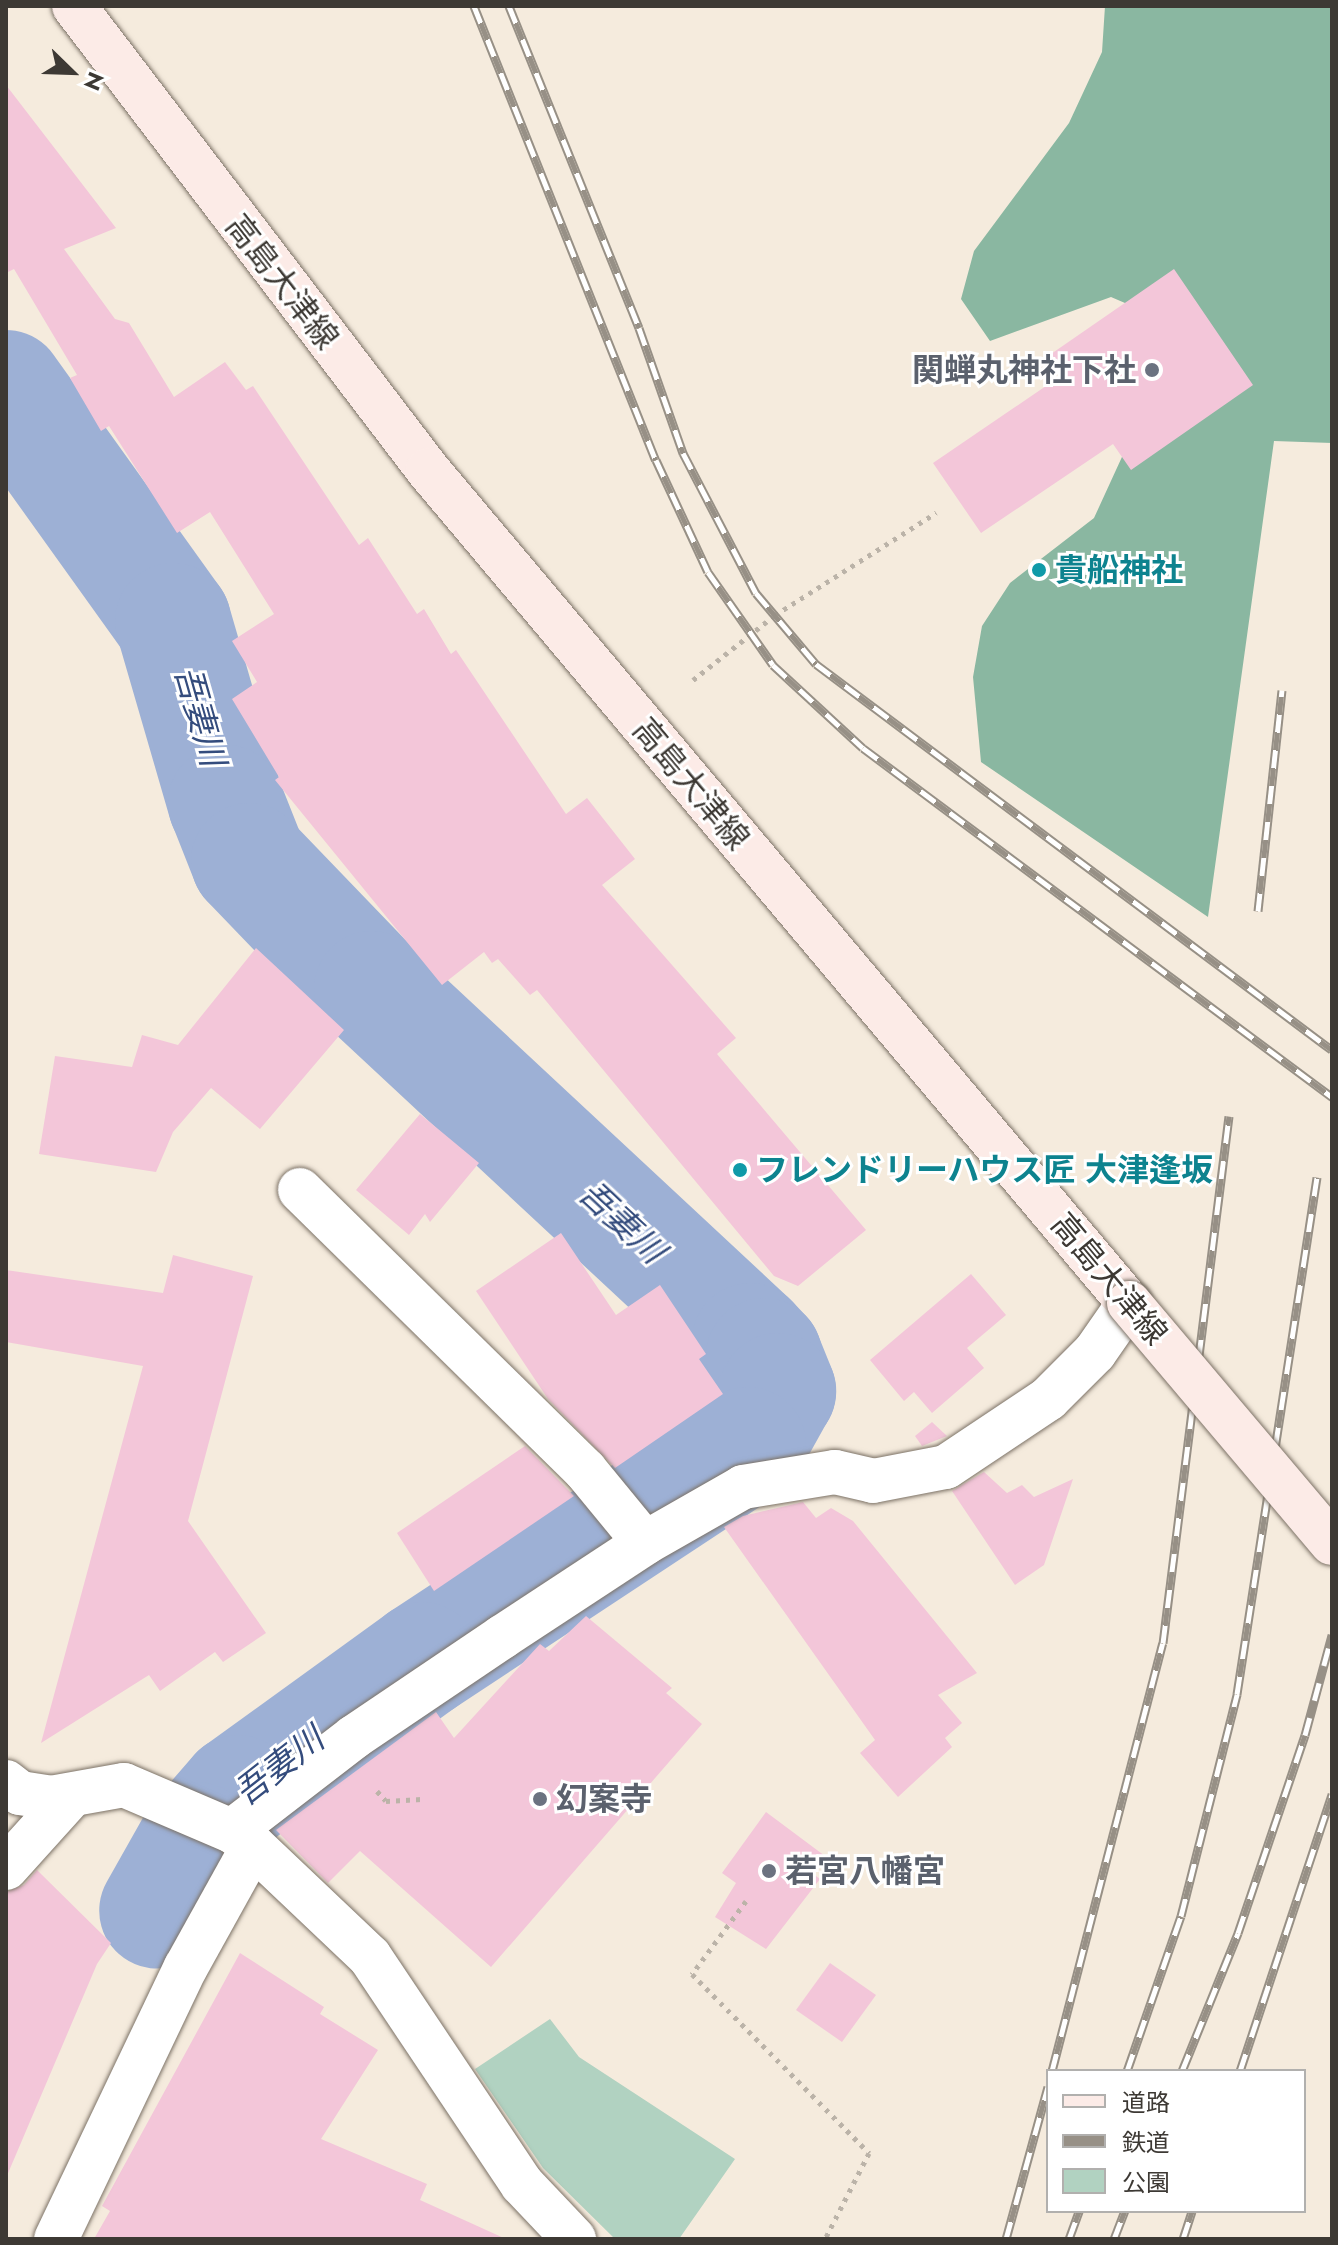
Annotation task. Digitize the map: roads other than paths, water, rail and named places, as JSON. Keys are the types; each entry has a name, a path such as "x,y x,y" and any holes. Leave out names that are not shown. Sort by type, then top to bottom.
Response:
{"main road":[{"name":"高島大津線","path":"74,6 428,470 1332,1543"}],"street":[{"path":"300,1190 585,1470 629,1525"},
{"path":"56,2239 186,1967 226,1830 354,1737 629,1525 743,1487 835,1472 873,1481 946,1467 1048,1399 1095,1352 1129,1303"},
{"path":"6,1782 20,1793 70,1797 124,1785 226,1830 370,1957 522,2184 574,2239"},
{"path":"6,1868 70,1797"}],"waterway":[{"name":"吾妻川","path":"6,388 173,621 226,803 249,861 372,989 750,1341 764,1356 778,1391 748,1445 422,1660 238,1793 197,1840 157,1911"}],"railway":[{"path":"474,6 656,460 708,572 773,665 863,748 1332,1097"},
{"path":"509,6 639,328 683,453 756,593 816,664 1332,1050"},
{"path":"1258,911 1282,690"},
{"path":"1053,2069 1163,1643 1229,1116"},
{"path":"1128,2069 1181,1916 1237,1694 1317,1177"},
{"path":"1183,2069 1238,1933 1305,1735 1332,1635"},
{"path":"1241,2069 1332,1794"},
{"path":"1006,2239 1046,2094"},
{"path":"1069,2239 1078,2213"},
{"path":"1114,2239 1124,2213"},
{"path":"1183,2239 1191,2213"}],"place":[{"name":"関蝉丸神社下社","path":"1152,370"},
{"name":"貴船神社","path":"1039,570"},
{"name":"フレンドリーハウス匠 大津逢坂","path":"740,1170"},
{"name":"幻案寺","path":"540,1799"},
{"name":"若宮八幡宮","path":"769,1871"}]}
